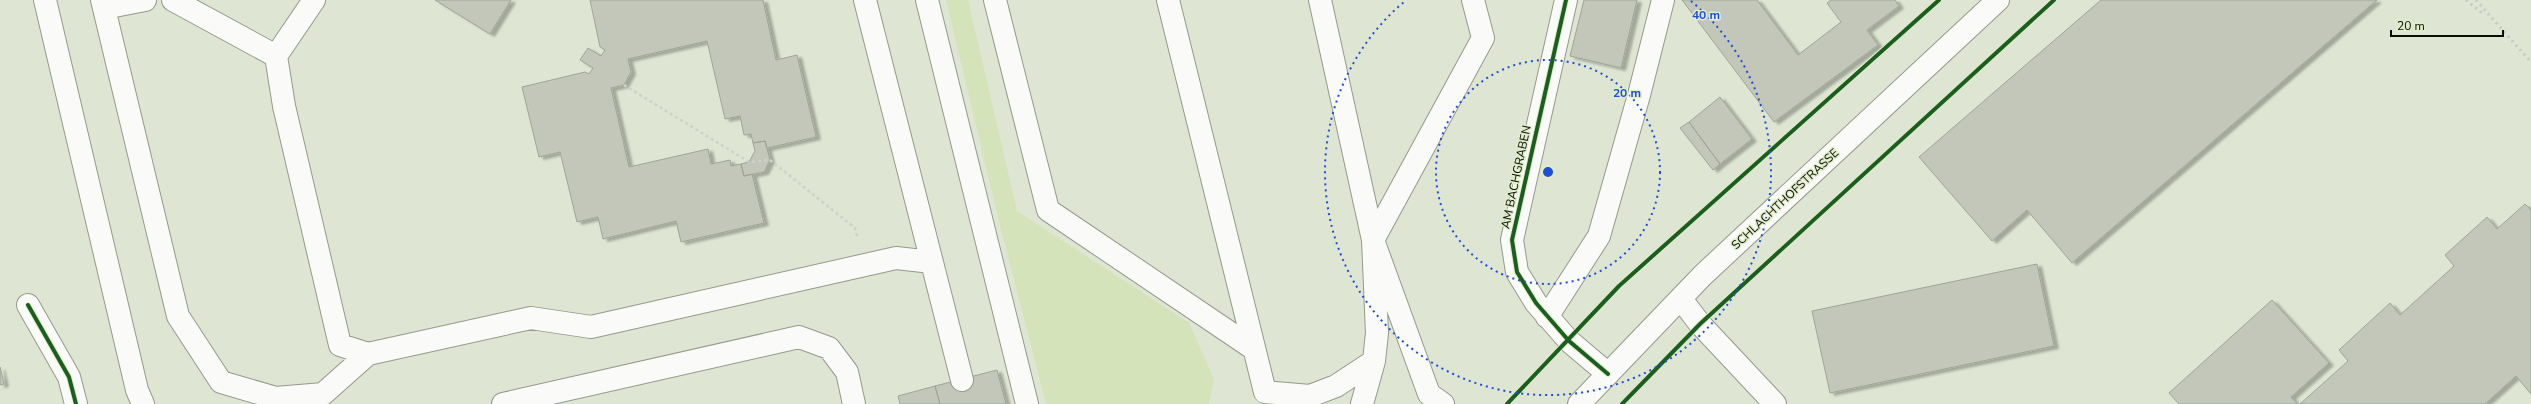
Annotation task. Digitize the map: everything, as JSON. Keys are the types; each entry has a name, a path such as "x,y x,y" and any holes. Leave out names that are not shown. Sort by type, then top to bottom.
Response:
{"main road":[{"path":"45,0 137,390 143,404"},
{"path":"145,0 103,4 178,316 221,382 276,398 323,394 368,354 531,318 591,328 896,258 932,262"},
{"path":"173,0 276,56"},
{"path":"314,0 276,56 284,106 340,344 368,354"},
{"path":"865,0 962,380"},
{"path":"927,0 1027,404"},
{"path":"995,0 1048,210 1254,349"},
{"path":"1168,0 1266,398 1310,396 1336,386 1374,361"},
{"path":"1320,0 1373,240 1429,394 1443,404"},
{"path":"1362,404 1374,361 1377,333 1373,240 1483,38 1473,0"},
{"name":"AM BACHGRABEN","path":"1566,0 1512,240 1517,272 1536,303 1569,341 1608,374"},
{"path":"1547,317 1598,236 1639,95 1664,0"},
{"name":"SCHLACHTHOFSTRASSE","path":"1579,404 1681,299 1998,0"},
{"path":"1681,299 1700,324 1775,404"},
{"path":"28,305 69,376 76,404"},
{"path":"504,404 799,337 829,348 847,372 854,404"}],"path":[{"path":"624,85 749,162 770,160 855,228 863,266"}],"green space":[{"path":"946,0 968,0 1017,211 1189,323 1214,379 1209,404 1046,404 1000,226"}],"building":[{"path":"435,0 511,0 490,34"},
{"path":"590,0 763,0 776,60 797,55 816,137 767,148 765,141 753,143 751,134 744,135 740,116 725,119 707,41 628,59 631,72 624,85 611,88 629,167 708,149 711,164 730,160 731,166 741,164 744,176 752,174 764,223 681,242 676,221 603,239 598,217 577,222 560,152 539,157 522,87 585,72 589,74 593,68 580,60 588,48 601,56 605,50 600,47"},
{"path":"1584,0 1637,0 1621,68 1570,56"},
{"path":"1682,0 1757,0 1798,55 1841,22 1827,3 1831,0 1895,0 1899,6 1867,30 1878,45 1774,122"},
{"path":"2101,0 2377,0 2072,263 2027,210 1992,241 1919,157"},
{"path":"1720,97 1752,139 1720,164 1689,122"},
{"path":"1689,122 1720,164 1713,170 1680,128"},
{"path":"765,141 770,160 764,172 744,176 741,164 749,162 755,151 753,143"},
{"path":"2525,204 2531,210 2531,394 2516,376 2485,404 2300,404 2348,361 2339,350 2390,303 2400,315 2454,266 2445,255 2487,217 2497,229"},
{"path":"2037,264 2054,346 1830,393 1812,311"},
{"path":"2272,300 2329,363 2291,397 2297,404 2179,404 2169,393"},
{"path":"0,367 4,384 0,385"},
{"path":"997,370 1006,404 940,404 935,386"},
{"path":"935,386 940,404 900,404 898,396"}],"railway":[{"path":"2466,0 2483,14"},
{"path":"2476,0 2531,62"}],"cycle path":[{"path":"1566,0 1512,240 1517,272 1536,303 1569,341 1608,374"},
{"path":"1507,404 1619,286 1939,0"},
{"path":"1622,404 1700,324 2054,0"},
{"path":"28,305 69,377 76,404"}]}
